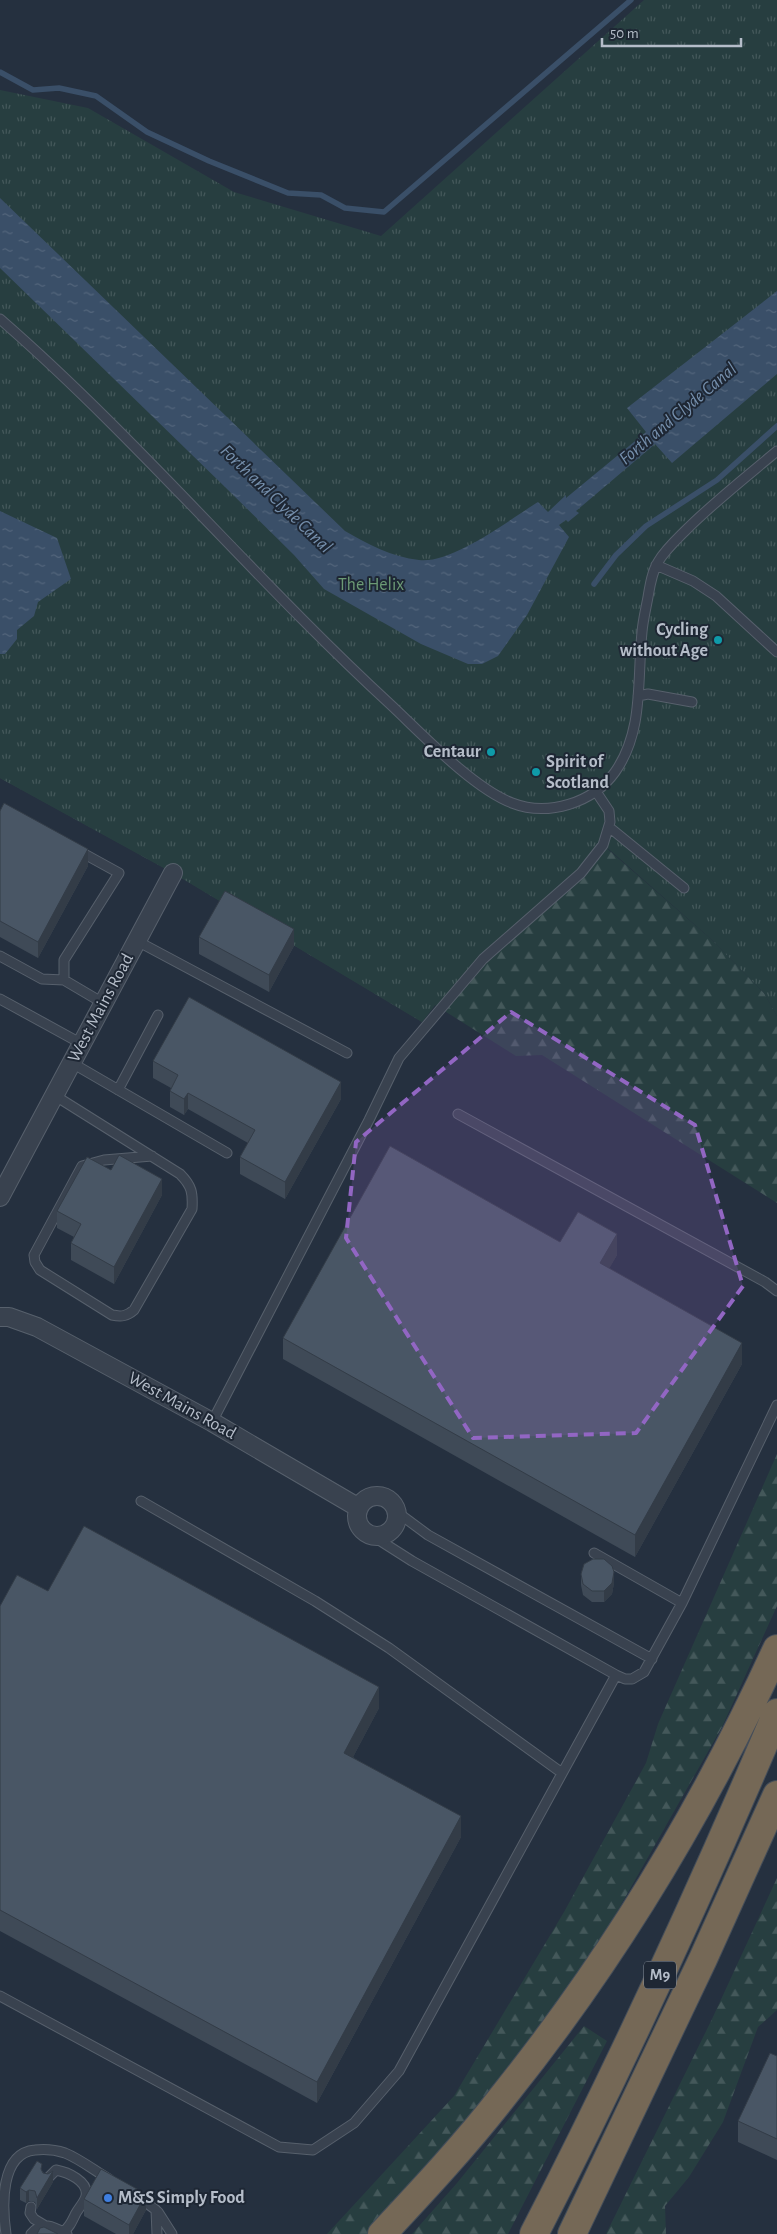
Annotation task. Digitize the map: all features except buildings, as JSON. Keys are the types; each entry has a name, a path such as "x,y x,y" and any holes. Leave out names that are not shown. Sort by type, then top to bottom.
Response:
{"highway":[{"path":"382,2234 439,2172 504,2095 597,1970 652,1883 701,1800 733,1740 777,1649"},
{"name":"M9","path":"534,2234 607,2087 687,1917 777,1713"},
{"name":"M9","path":"572,2234 700,1968 777,1795"}],"street":[{"name":"West Mains Road","path":"2,1190 173,873"},
{"name":"West Mains Road","path":"0,1317 9,1317 37,1327 212,1422 359,1508"},
{"path":"382,1496 392,1502 397,1512 396,1522 392,1530 379,1536 368,1534 359,1523 359,1508 368,1498 382,1496"}],"lane":[{"path":"0,319 106,417 364,680 449,759 493,795 516,805 558,807 580,801 597,792 615,772 625,752 637,712 642,632 656,564 668,548 697,519 777,451"},
{"path":"656,564 693,581 716,596 777,652"},
{"path":"638,696 648,694 692,702"},
{"path":"212,1422 369,1120 399,1058 483,959 590,863 603,845 609,827 609,811 597,792"},
{"path":"609,827 684,888"},
{"path":"64,980 64,960 120,873 69,845"},
{"path":"137,941 347,1053"},
{"path":"0,956 42,979 64,980 104,1003"},
{"path":"0,999 82,1044"},
{"path":"118,1090 158,1015"},
{"path":"72,1063 227,1153"},
{"path":"54,1095 152,1156 180,1174 190,1184 193,1192 192,1210 134,1310 128,1316 112,1315 40,1270 35,1262 34,1255 82,1166 104,1160 152,1156"},
{"path":"458,1114 765,1282 777,1292"},
{"path":"368,1534 412,1561 616,1675 625,1679 638,1677 644,1672 652,1659 682,1603 777,1405"},
{"path":"141,1501 315,1601 388,1648 562,1773"},
{"path":"397,1512 428,1535 652,1659"},
{"path":"594,1553 682,1603"},
{"path":"0,1996 279,2147 313,2150 354,2122 398,2071 616,1675"},
{"path":"6,2234 4,2221 5,2184 9,2166 17,2156 28,2150 44,2149 65,2153 125,2189 156,2210 172,2234"},
{"path":"31,2206 30,2213 34,2219 65,2233 69,2228 86,2195 85,2187 79,2180 65,2171 56,2170 47,2179"},
{"path":"156,2210 157,2234"},
{"path":"31,2234 34,2229 44,2224"}],"highlighted area":[{"path":"511,1012 695,1125 743,1286 636,1433 473,1438 346,1238 356,1142"}],"green space":[{"name":"The Helix","path":"644,0 777,0 777,1016 764,993 711,939 604,845 440,1008 435,1005 422,1022 173,873 0,778 0,90 88,108 234,192 381,236"},
{"path":"0,717 603,845 711,939 764,993 777,1016 777,1203 542,1055 516,1056 435,1005 422,1022 173,873 0,778"},
{"path":"777,1454 777,1606 722,1727 597,1947 494,2092 367,2234 327,2234 454,2096 564,1912 646,1763 658,1724"},
{"path":"777,1878 777,2010 758,2027 723,2122 689,2177 665,2206 666,2234 606,2234 712,2019"},
{"path":"584,2026 607,2041 508,2234 412,2234 457,2183"}],"water":[{"name":"Forth and Clyde Canal","path":"0,198 345,531 362,541 399,556 419,560 447,555 480,539 538,502 548,512 566,495 566,498 646,432 627,408 777,291 777,374 672,463 655,444 576,511 579,513 568,522 566,520 559,525 569,537 527,615 498,656 482,664 468,664 421,644 324,589 294,555 0,268"},
{"path":"0,511 57,538 71,579 38,602 34,616 17,630 17,639 5,654 0,654"}],"waterway":[{"path":"0,72 33,90 59,88 96,96 147,132 209,161 288,193 321,195 345,208 384,212 631,0"},
{"path":"594,584 616,555 646,526 717,480 777,426"}],"place":[{"name":"Cycling without Age","path":"718,640"},
{"name":"Centaur","path":"491,752"},
{"name":"Spirit of Scotland","path":"536,772"},
{"name":"M&S Simply Food","path":"108,2198"}]}
